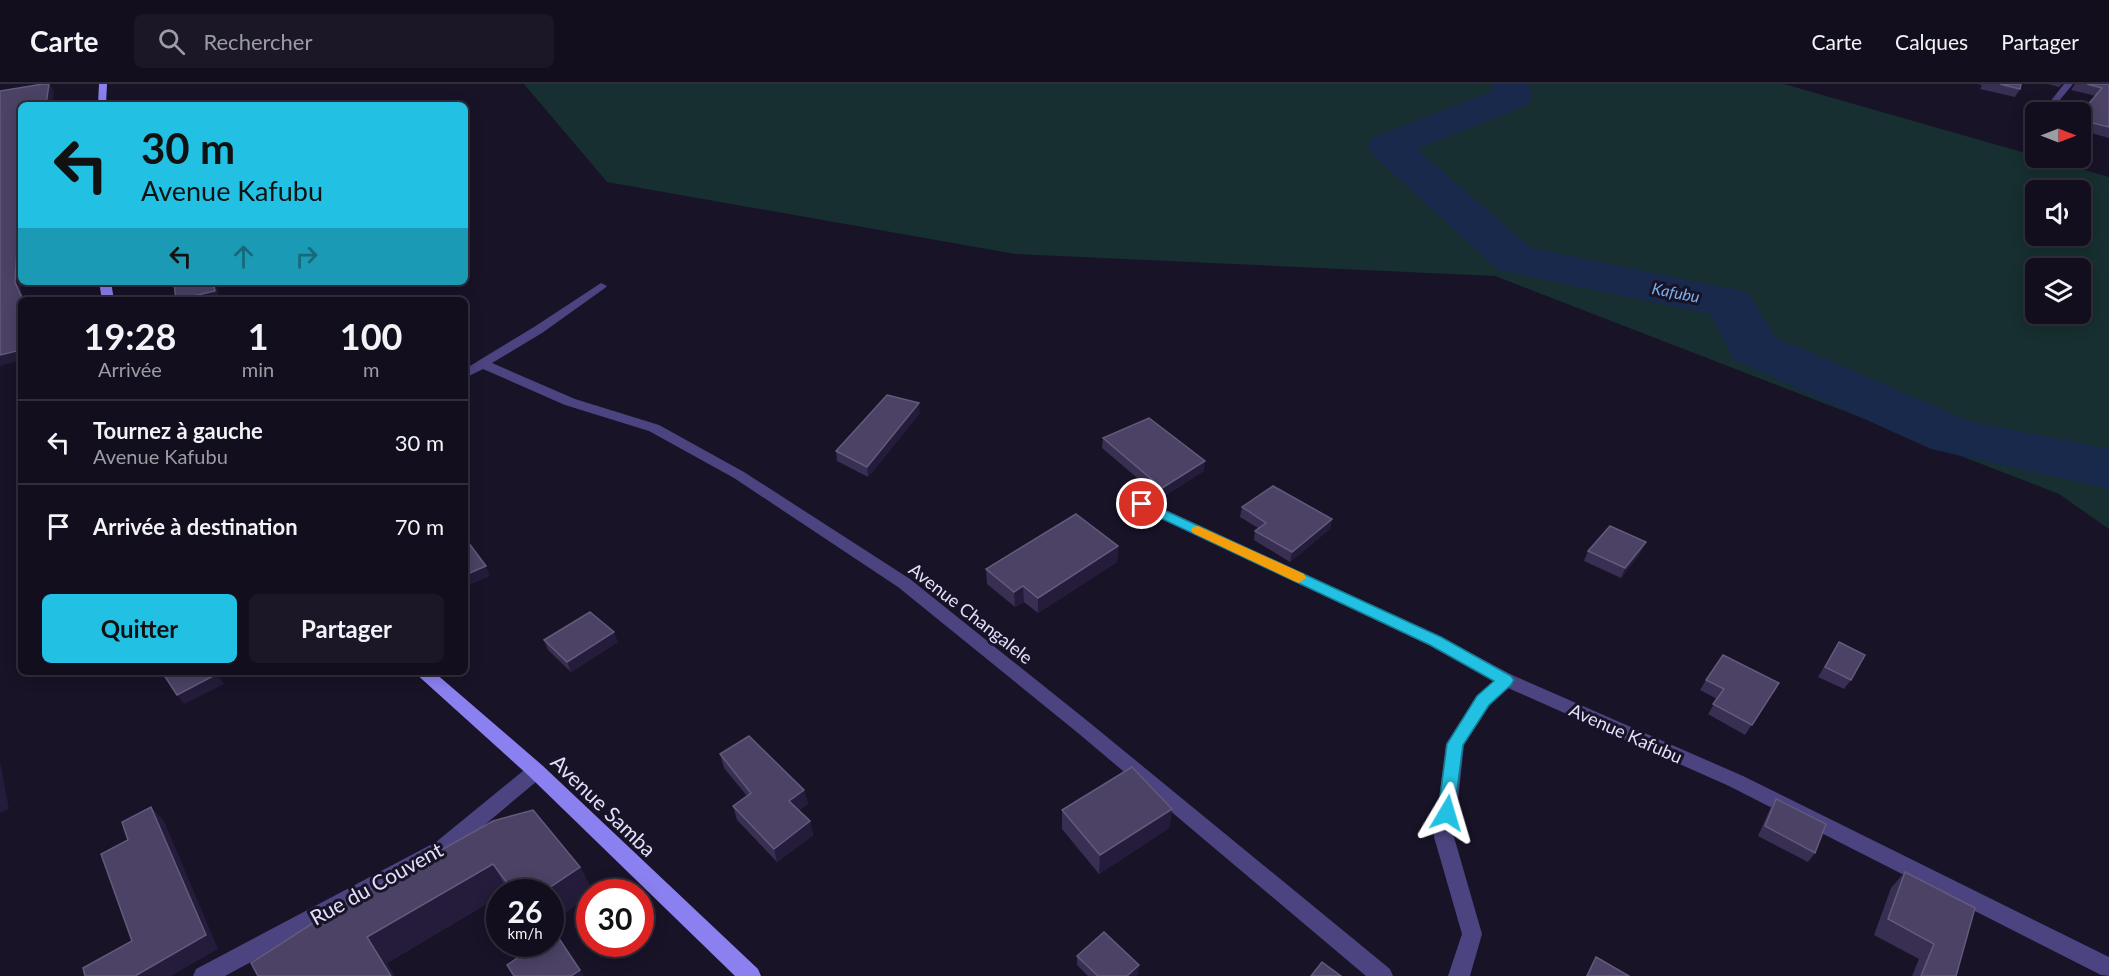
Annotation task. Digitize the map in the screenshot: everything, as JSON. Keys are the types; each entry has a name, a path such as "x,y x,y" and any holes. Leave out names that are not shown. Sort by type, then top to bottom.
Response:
{"street":[{"path":"102,84 102,102"},
{"path":"2054,102 2069,84"},
{"path":"468,372 538,330 600,286"},
{"name":"Avenue Changalele","path":"483,364 570,402 654,428 739,475 904,583 1084,728 1382,976"},
{"name":"Avenue Kafubu","path":"1142,504 1435,641 1506,680 1736,781 2109,968"},
{"name":"Avenue Samba","path":"426,675 536,771 750,976"},
{"path":"1460,976 1472,934 1444,837 1455,744 1483,701 1506,680"},
{"name":"Rue du Couvent","path":"204,976 443,848 536,771"}],"green space":[{"path":"524,84 1784,84 2025,153 2025,168 2078,168 2109,177 2109,529 2059,494 1495,276 1015,254 607,182"}],"building":[{"path":"49,84 46,102 18,102 18,229 15,282 22,297 18,297 18,351 0,355 0,91"},
{"path":"2000,84 2021,84 2020,89"},
{"path":"2087,84 2109,84 2109,127 2091,123 2090,102 2102,88"},
{"path":"174,285 214,285 215,291 189,297 176,297"},
{"path":"887,395 919,403 867,467 836,451"},
{"path":"1149,418 1205,461 1162,488 1103,438"},
{"path":"1273,486 1332,519 1292,552 1255,531 1266,523 1242,507"},
{"path":"1076,514 1118,546 1038,598 1023,586 1014,592 986,569"},
{"path":"1610,526 1646,542 1625,568 1588,551"},
{"path":"468,542 486,566 468,574"},
{"path":"590,612 614,632 567,662 544,640"},
{"path":"1839,642 1865,655 1851,680 1825,667"},
{"path":"1723,655 1779,683 1752,725 1713,704 1724,689 1706,680"},
{"path":"164,675 215,675 177,695"},
{"path":"749,736 804,790 789,801 810,821 774,849 733,806 751,793 720,754"},
{"path":"1132,767 1172,809 1100,855 1062,810"},
{"path":"1776,799 1826,824 1815,853 1765,826"},
{"path":"151,807 206,935 135,976 85,976 83,968 132,941 101,854 128,840 122,822"},
{"path":"533,810 580,867 562,879 504,879 493,864 367,937 391,976 258,976 251,963 327,914 493,821"},
{"path":"1905,872 1975,908 1956,976 1921,976 1934,944 1888,919"},
{"path":"1104,932 1139,965 1127,976 1098,976 1077,956"},
{"path":"564,946 580,970 571,976 514,976 507,965 519,957 564,957"},
{"path":"1596,957 1629,976 1587,976"},
{"path":"1322,962 1341,976 1311,976"}],"waterway":[{"name":"Kafubu","path":"1510,84 1513,97 1388,146 1515,260 1730,303 1753,348 1952,436 2109,469"}],"slow traffic":[{"path":"1198,530 1299,578"}],"route":[{"path":"1142,504 1435,641 1506,680 1483,701 1455,744 1447,813"}]}
